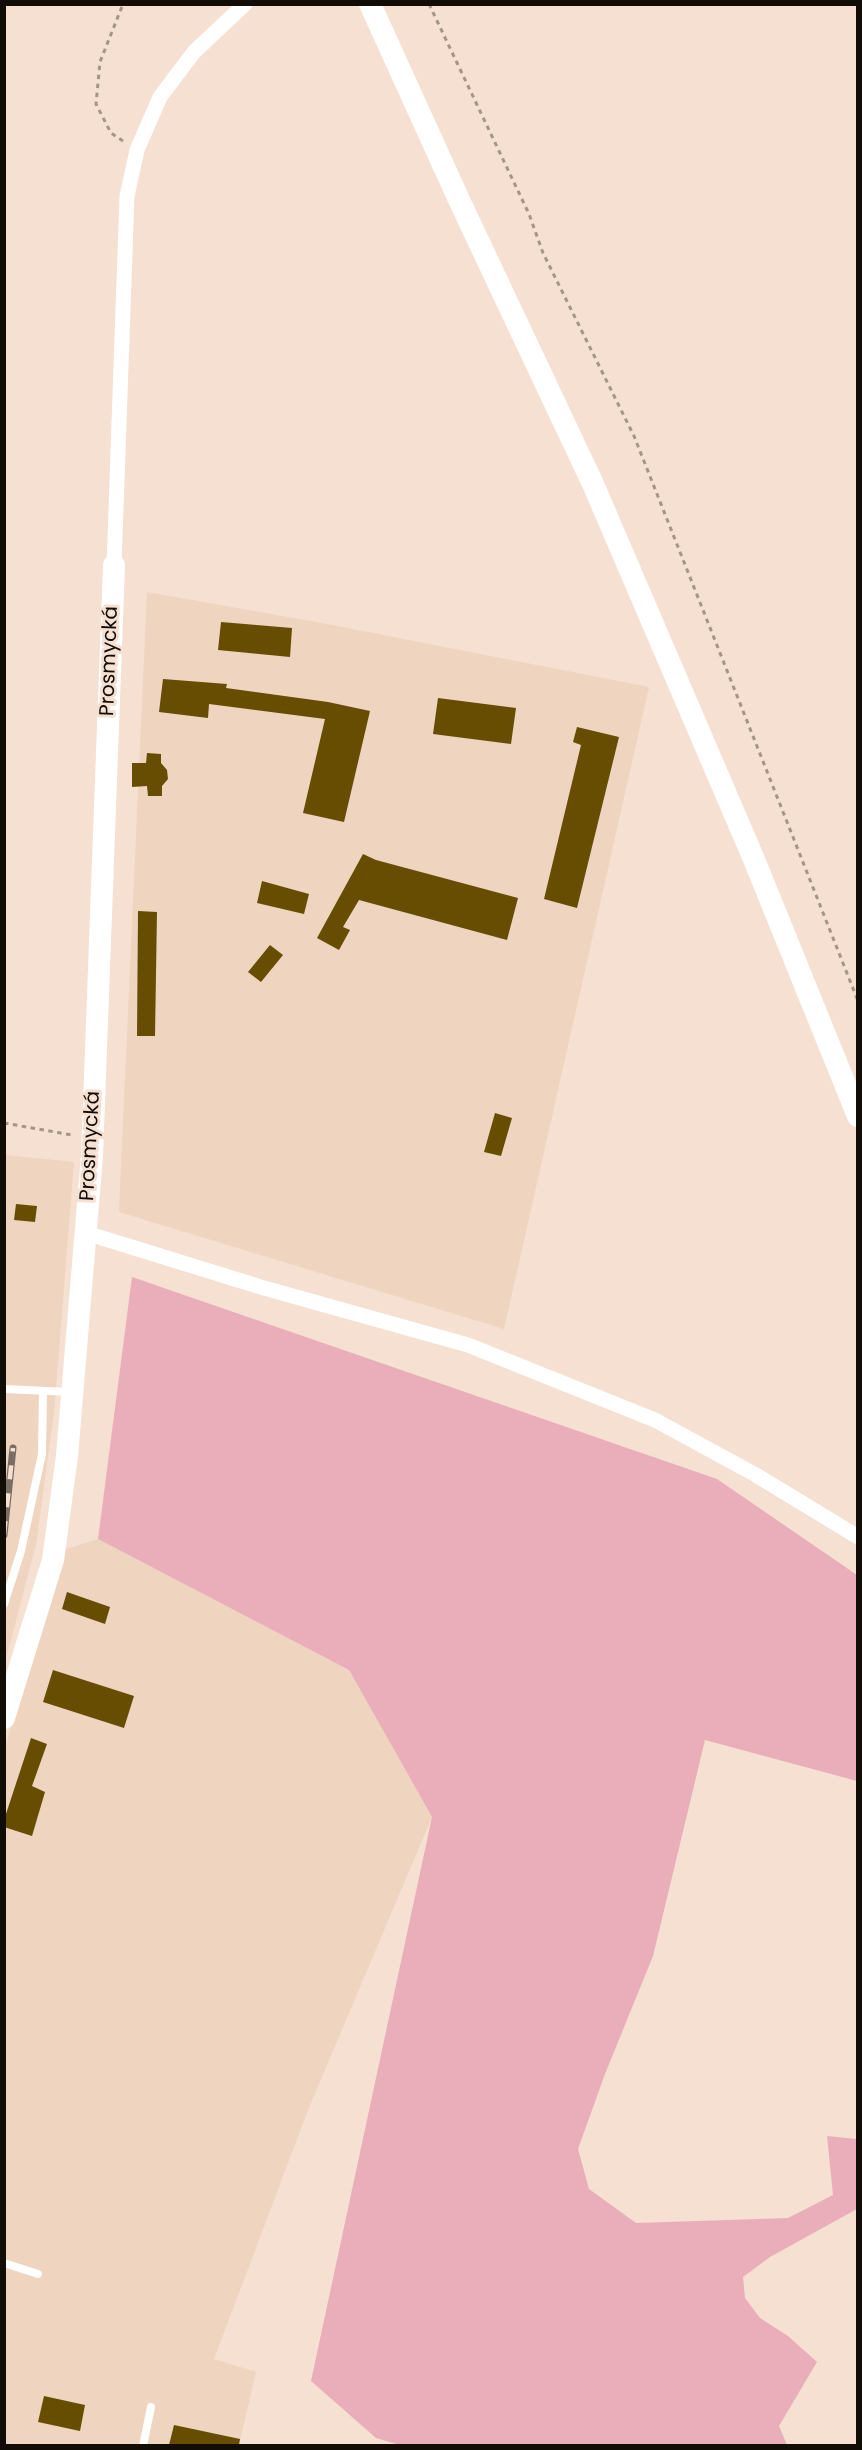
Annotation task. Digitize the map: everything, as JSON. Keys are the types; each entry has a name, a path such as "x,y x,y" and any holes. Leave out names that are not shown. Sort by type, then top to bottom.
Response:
{"main road":[{"path":"370,4 460,202 593,484 753,857 858,1116"},
{"name":"Prosmycká","path":"4,1719 53,1560 67,1456 92,1156 114,565"}],"street":[{"path":"114,565 127,196 137,150 160,97 194,52 245,4"},
{"path":"86,1233 264,1288 468,1345 655,1420 756,1474 858,1537"}],"lane":[{"path":"4,1389 71,1392"},
{"path":"4,1604 21,1551 42,1454 43,1391"},
{"path":"4,2263 38,2274"},
{"path":"143,2445 150,2407"}],"path":[{"path":"123,4 100,62 96,104 111,133 137,150"},
{"path":"429,4 529,214 543,253 634,436 858,1001"},
{"path":"4,1123 72,1135 92,1156"}],"shaded area":[{"path":"147,592 322,623 649,687 504,1329 119,1212"},
{"path":"5,1155 74,1162 54,1412 36,1544 5,1663"},
{"path":"132,1277 717,1479 857,1575 857,1781 705,1740 653,1956 605,2074 578,2149 589,2189 636,2223 788,2218 833,2195 827,2136 857,2139 857,2209 770,2257 743,2277 745,2298 760,2318 788,2336 817,2362 779,2426 787,2445 400,2445 376,2438 311,2381 432,1817 349,1670 98,1539"},
{"path":"98,1539 349,1670 432,1817 308,2110 214,2359 256,2372 239,2445 5,2446 5,1747 66,1549"}],"building":[{"path":"221,622 292,628 290,657 218,650"},
{"path":"163,679 227,684 226,688 328,702 370,711 344,822 303,813 325,719 209,704 208,718 159,712"},
{"path":"438,698 516,708 511,744 433,734"},
{"path":"577,727 619,737 577,908 544,899 581,745 573,742"},
{"path":"147,753 161,754 161,763 167,770 168,779 162,786 162,796 148,796 147,786 132,787 132,763 146,763"},
{"path":"363,854 376,860 518,898 507,940 359,900 343,927 350,930 339,950 317,938"},
{"path":"262,881 309,894 304,914 257,903"},
{"path":"138,911 157,912 155,1036 137,1036"},
{"path":"270,945 283,955 261,982 248,972"},
{"path":"495,1113 512,1118 501,1156 484,1152"},
{"path":"16,1204 37,1206 35,1222 14,1220"},
{"path":"67,1592 110,1607 105,1624 62,1609"},
{"path":"53,1670 134,1696 124,1728 43,1702"},
{"path":"31,1738 47,1744 32,1786 45,1792 32,1836 4,1827 4,1820"},
{"path":"44,2396 85,2405 80,2431 38,2422"},
{"path":"174,2425 240,2439 239,2445 169,2445"}],"railway":[{"path":"4,1535 13,1448"}]}
